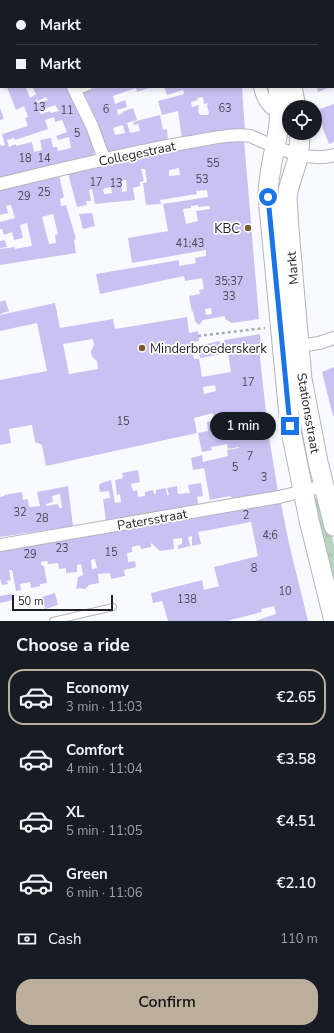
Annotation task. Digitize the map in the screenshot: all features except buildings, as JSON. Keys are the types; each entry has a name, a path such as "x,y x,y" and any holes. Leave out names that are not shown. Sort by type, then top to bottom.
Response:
{"main road":[{"name":"Markt","path":"278,88 284,100"},
{"name":"Markt","path":"290,100 292,88"},
{"name":"Markt","path":"282,119 279,123 269,173 268,197 280,326 291,347"},
{"name":"Markt","path":"300,140 299,155 289,187 287,207 291,347 290,426 303,491"},
{"name":"Stationsstraat","path":"291,347 305,399 334,526"},
{"path":"303,491 334,621"}],"street":[{"path":"260,88 265,102 269,107 282,109"},
{"path":"74,90 92,126 104,160"},
{"name":"Collegestraat","path":"0,184 140,151 204,140 242,135 250,136 275,146"},
{"path":"275,146 299,155 315,158 325,158 334,155"},
{"path":"291,347 319,343 334,338"},
{"name":"Patersstraat","path":"0,545 279,497 324,486"}],"lane":[{"path":"74,90 84,88"},
{"path":"53,621 113,607"}],"path":[{"path":"198,336 280,326"}],"green space":[{"path":"316,498 320,498 323,501 334,545 334,592 314,500"}],"place":[{"name":"KBC","path":"248,228"},
{"name":"Minderbroederskerk","path":"142,348"}],"route":[{"path":"268,197 285,389 290,426"}]}
